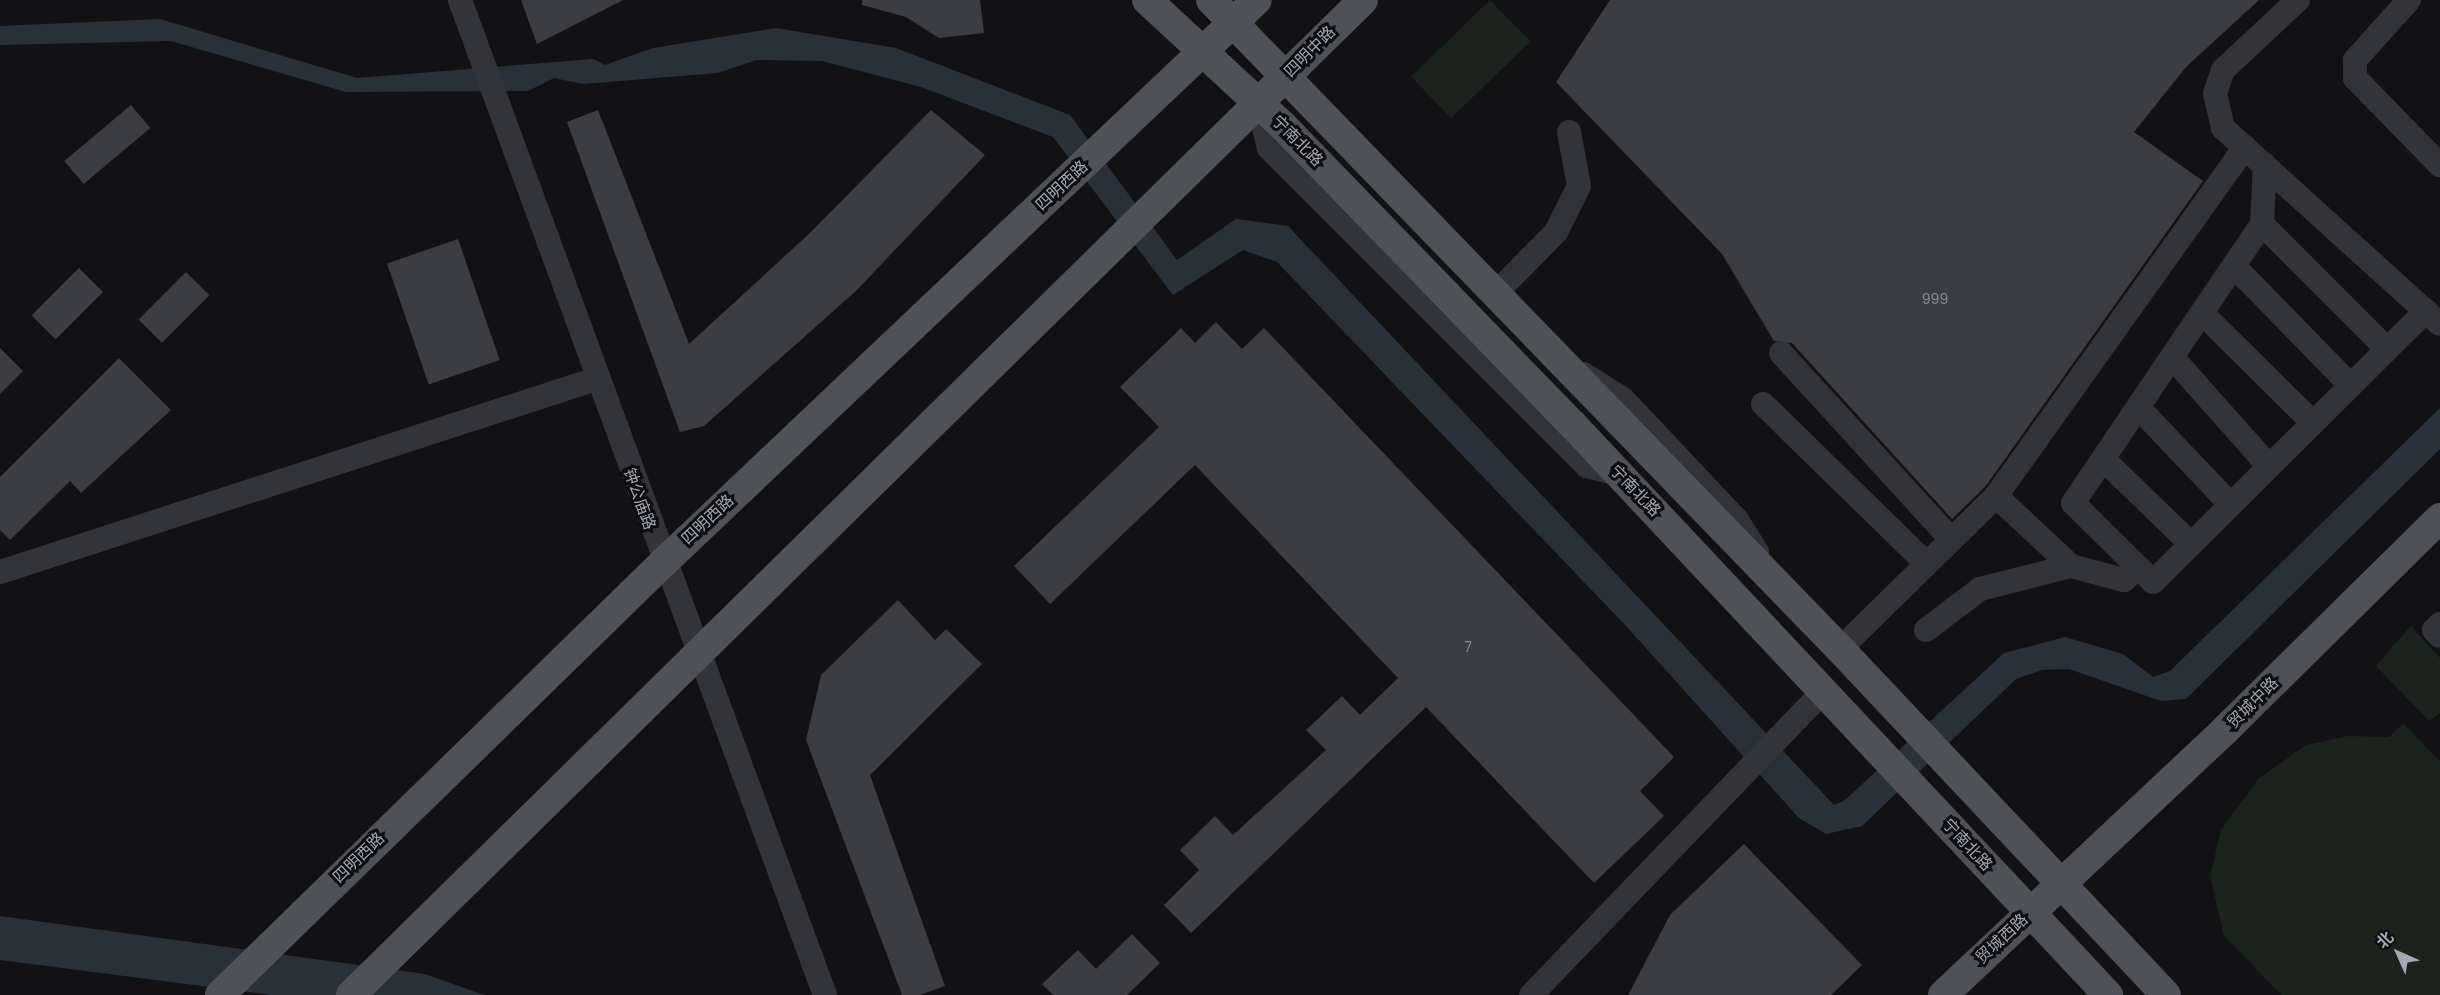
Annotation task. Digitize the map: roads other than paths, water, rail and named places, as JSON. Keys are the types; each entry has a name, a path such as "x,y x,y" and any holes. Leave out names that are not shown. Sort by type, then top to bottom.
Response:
{"main road":[{"name":"宁南北路","path":"1147,0 1258,103 1619,474 2108,995"},
{"path":"1211,0 1287,75 1553,354 1840,649 2166,995"},
{"path":"1204,52 1257,0"},
{"name":"四明中路","path":"1258,103 1363,0"},
{"name":"四明西路","path":"220,995 663,563 1204,52"},
{"path":"351,995 456,895 698,652 1258,103"},
{"name":"贸城中路","path":"2061,884 2440,518"},
{"name":"贸城西路","path":"1943,995 2061,884"}],"street":[{"name":"钟公庙路","path":"460,0 501,121 663,563 825,995"},
{"path":"2265,165 2262,224 2073,503 2153,582 2386,348 2433,317 2265,165 2245,147 2223,128 2215,93 2223,70 2298,0"},
{"path":"2409,0 2355,60 2355,78 2440,165"},
{"path":"1496,293 1556,232 1579,186 1569,132"},
{"path":"1840,649 1996,496 2245,147"},
{"path":"2262,224 2386,348"},
{"path":"2234,266 2349,384"},
{"path":"2202,313 2311,421"},
{"path":"1781,353 1951,539"},
{"path":"2172,357 2268,465"},
{"path":"0,572 596,379"},
{"path":"1763,404 1926,563"},
{"path":"2138,407 2230,504"},
{"path":"2103,459 2191,544"},
{"path":"1996,496 2071,566 2124,580 2138,567"},
{"path":"1926,630 1980,589 2071,566"},
{"path":"2440,624 2434,630 2440,636"},
{"path":"1531,995 1824,690"}]}
